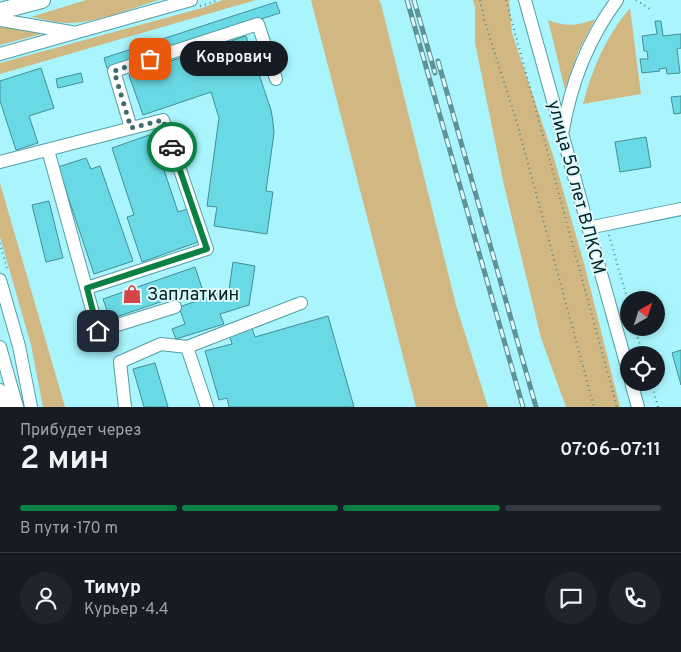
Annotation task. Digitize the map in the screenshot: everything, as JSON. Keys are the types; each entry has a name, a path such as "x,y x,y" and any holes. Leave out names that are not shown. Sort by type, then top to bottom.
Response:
{"main road":[{"path":"0,11 39,1"}],"street":[{"path":"0,54 191,0"},
{"name":"улица 50 лет ВЛКСМ","path":"525,0 621,346"},
{"path":"562,135 571,95 584,57 617,0"},
{"path":"0,20 75,33"},
{"path":"131,128 114,71 258,24 276,79"},
{"path":"0,162 163,120 207,249 87,288"},
{"path":"48,150 98,331 175,307"},
{"path":"588,228 681,208"},
{"path":"0,280 19,346 32,407"},
{"path":"125,407 120,362 161,344 187,347 300,303"},
{"path":"0,347 17,407"},
{"path":"187,347 207,407"},
{"path":"0,390 5,407"},
{"path":"634,391 638,407"}],"path":[{"path":"480,0 484,19 518,123 594,407"},
{"path":"506,0 617,407"},
{"path":"636,0 650,9"},
{"path":"606,224 625,291"},
{"path":"654,391 658,407"}],"shaded area":[{"path":"86,0 159,0 91,21 69,23 31,17"},
{"path":"223,0 256,0 0,74 0,63 202,8"},
{"path":"311,0 379,0 381,4 456,305 488,407 416,407"},
{"path":"473,0 509,0 512,33 553,155 585,267 620,407 566,407 541,338 503,181 475,43 475,8"},
{"path":"630,8 641,94 583,104 601,53 621,19"},
{"path":"595,19 578,52 565,90 548,20 571,25"},
{"path":"0,27 13,28 45,33 0,45"},
{"path":"0,183 65,407 43,407 31,345 0,237"}],"building":[{"path":"276,2 280,13 107,68 104,58"},
{"path":"655,21 661,21 663,36 681,34 681,48 677,49 680,73 667,74 666,68 659,69 660,71 642,73 640,59 648,59 647,51 644,51 642,36 657,34"},
{"path":"246,36 271,110 273,122 274,133 266,191 273,192 267,234 214,226 217,207 207,206 219,118 211,92 143,115 129,75"},
{"path":"41,68 54,108 29,116 38,143 16,150 0,101 0,81"},
{"path":"81,73 83,82 58,88 56,79"},
{"path":"681,96 681,113 674,114 671,97"},
{"path":"152,134 178,212 187,209 198,242 142,262 127,217 134,215 112,148"},
{"path":"646,137 651,167 620,172 615,142"},
{"path":"86,158 91,169 100,166 133,261 94,274 58,167"},
{"path":"49,201 63,258 46,262 32,205"},
{"path":"233,262 255,266 249,305 220,314 224,324 176,339 172,329 185,324 179,307 229,290"},
{"path":"195,267 202,288 110,319 103,299"},
{"path":"328,316 354,407 229,407 227,398 219,400 205,351 232,344 229,334 252,328 255,337"},
{"path":"681,350 681,385 672,353"},
{"path":"155,363 168,407 144,407 133,369"}],"railway":[{"path":"407,0 523,407"},
{"path":"414,0 435,73"},
{"path":"438,61 536,407"}],"way so far":[{"path":"150,59 114,71 131,128 163,120 172,147"}],"place":[{"name":"Коврович","path":"150,59"},
{"name":"Заплаткин","path":"132,294"}],"route":[{"path":"98,331 87,288 207,249 172,147"}]}
